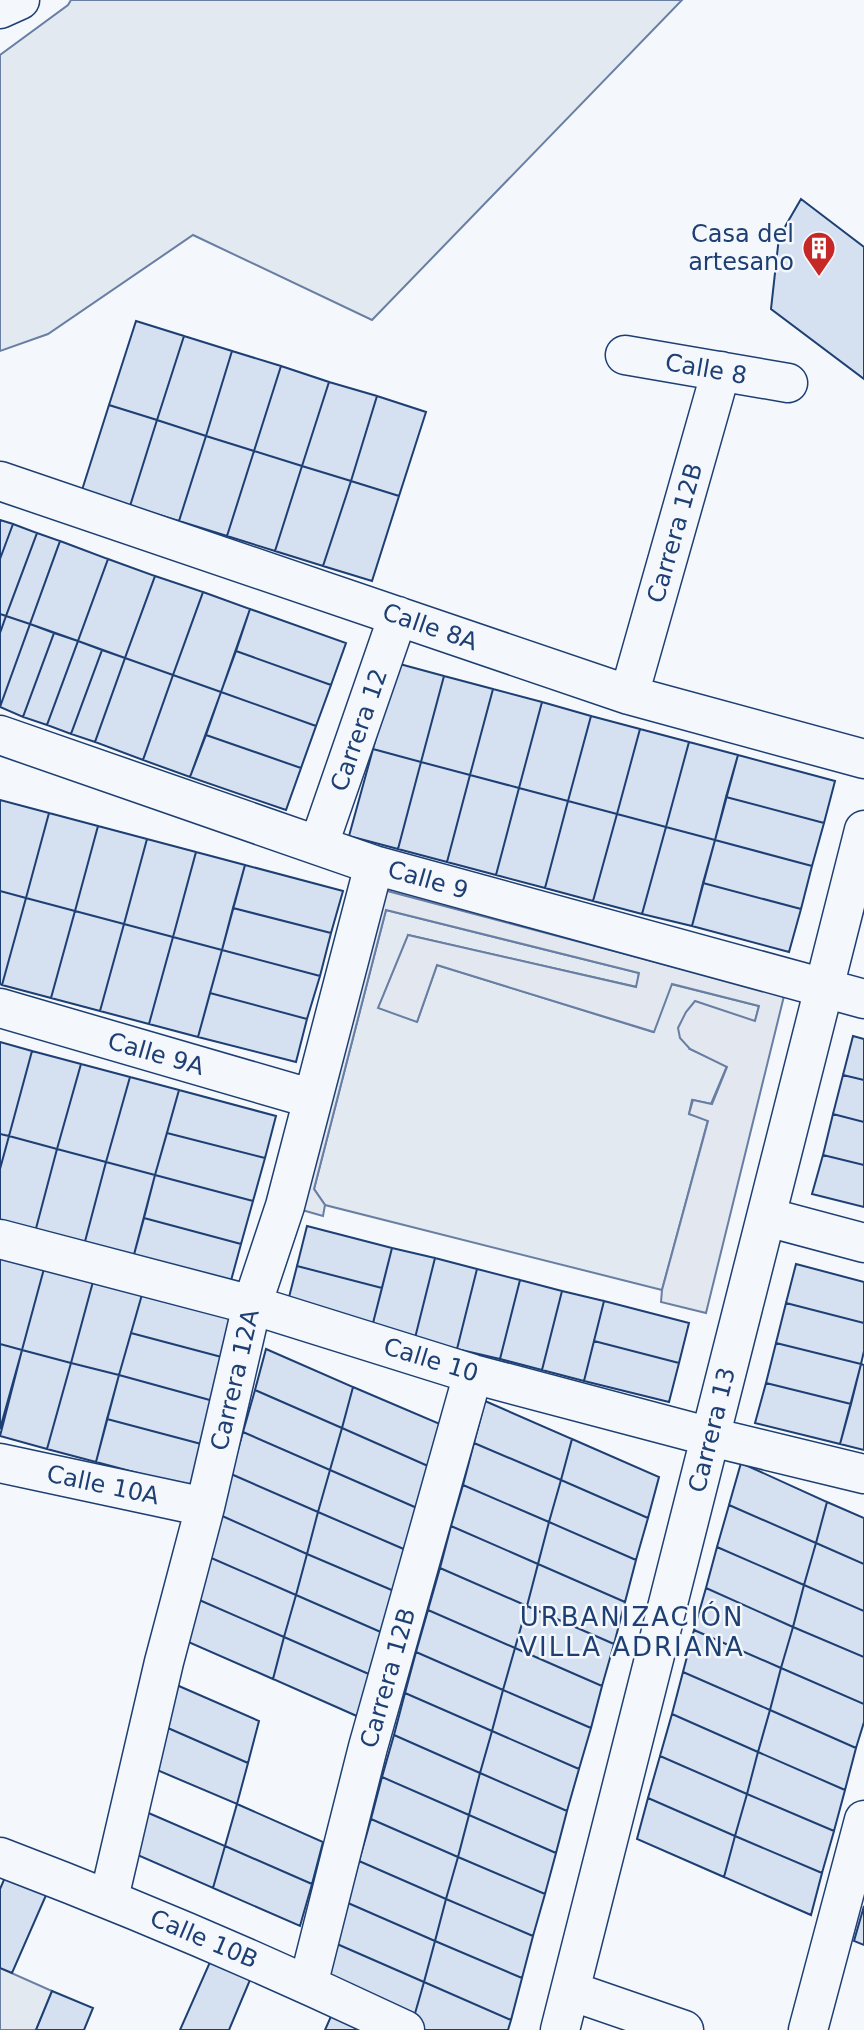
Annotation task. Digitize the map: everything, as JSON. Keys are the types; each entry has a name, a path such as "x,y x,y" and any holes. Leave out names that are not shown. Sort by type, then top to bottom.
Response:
{"street":[{"path":"0,9 20,0"},
{"name":"Calle 8","path":"625,355 788,383"},
{"name":"Carrera 12B","path":"629,695 721,371"},
{"name":"Calle 8A","path":"0,481 629,695 864,759"},
{"name":"Carrera 12","path":"319,844 398,616"},
{"name":"Calle 9","path":"0,735 374,865 864,999"},
{"name":"Carrera 13","path":"560,2030 864,831"},
{"name":"Carrera 12A","path":"109,1898 252,1305 285,1206 374,865"},
{"name":"Calle 9A","path":"0,1008 313,1099"},
{"path":"767,1217 864,1243"},
{"name":"Calle 10","path":"0,1239 252,1305 473,1374 864,1474"},
{"name":"Carrera 12B","path":"308,1985 368,1747 473,1374"},
{"name":"Calle 10A","path":"2,1471 205,1507"},
{"path":"808,2030 864,1820"},
{"name":"Calle 10B","path":"0,1857 109,1898 405,2030"},
{"path":"571,1991 684,2030"}],"shaded area":[{"path":"71,0 682,0 372,320 193,235 48,334 0,351 0,55 68,5"},
{"path":"376,888 784,996 706,1313 661,1302 662,1290 708,1121 689,1114 693,1100 712,1104 727,1067 690,1049 680,1038 678,1028 695,1001 755,1021 759,1006 672,984 654,1032 437,965 417,1022 378,1008 408,935 636,987 639,973 386,910 314,1189 325,1205 323,1216 302,1210"},
{"path":"386,910 639,973 637,987 408,935 417,1022 437,965 653,1032 671,984 759,1006 755,1021 690,1049 727,1066 711,1104 692,1100 689,1114 708,1120 662,1290 325,1205 314,1189"},
{"path":"0,1968 52,1991 36,2030 0,2030"}],"building":[{"name":"Casa del artesano","path":"801,199 864,247 864,379 771,309 779,237"},
{"path":"136,321 184,336 157,420 109,405"},
{"path":"184,336 232,351 206,436 157,420"},
{"path":"232,351 281,366 254,451 206,436"},
{"path":"281,366 329,382 302,466 254,451"},
{"path":"329,382 377,396 351,481 302,466"},
{"path":"377,396 426,412 399,496 351,481"},
{"path":"109,405 157,420 130,506 82,490"},
{"path":"157,420 206,436 179,521 130,506"},
{"path":"206,436 254,451 227,536 179,521"},
{"path":"254,451 302,466 275,551 227,536"},
{"path":"302,466 351,481 323,566 275,551"},
{"path":"351,481 399,496 372,581 323,566"},
{"path":"0,520 13,524 0,559"},
{"path":"13,524 37,533 6,616 0,614 0,559"},
{"path":"37,533 60,541 30,624 6,616"},
{"path":"60,541 108,559 78,641 30,624"},
{"path":"108,559 155,576 125,658 78,641"},
{"path":"155,576 203,592 173,675 125,658"},
{"path":"203,592 250,609 221,692 173,675"},
{"path":"250,609 346,643 331,685 236,651"},
{"path":"0,614 6,616 0,633"},
{"path":"6,616 30,624 0,707 0,633"},
{"path":"30,624 54,633 23,717 0,707"},
{"path":"54,633 78,641 47,725 23,717"},
{"path":"78,641 102,650 71,734 47,725"},
{"path":"102,650 125,658 95,742 71,734"},
{"path":"236,651 331,685 316,726 221,692"},
{"path":"125,658 173,675 143,760 95,742"},
{"path":"396,663 444,676 421,762 373,749"},
{"path":"173,675 221,692 190,777 143,760"},
{"path":"444,676 493,689 470,775 421,762"},
{"path":"493,689 542,702 519,788 470,775"},
{"path":"221,692 316,726 301,768 206,735"},
{"path":"542,702 591,716 568,801 519,788"},
{"path":"591,716 640,729 617,814 568,801"},
{"path":"640,729 689,742 666,827 617,814"},
{"path":"206,735 301,768 286,810 190,777"},
{"path":"689,742 738,755 715,840 666,827"},
{"path":"373,749 421,762 398,849 349,836"},
{"path":"738,755 835,781 824,823 726,797"},
{"path":"421,762 470,775 447,862 398,849"},
{"path":"470,775 519,788 496,875 447,862"},
{"path":"519,788 568,801 545,888 496,875"},
{"path":"726,797 824,823 812,866 715,840"},
{"path":"0,800 49,813 26,898 0,891"},
{"path":"568,801 617,814 593,901 545,888"},
{"path":"49,813 98,826 75,911 26,898"},
{"path":"617,814 666,827 642,914 593,901"},
{"path":"98,826 147,839 124,924 75,911"},
{"path":"666,827 715,840 692,926 642,914"},
{"path":"147,839 196,852 173,937 124,924"},
{"path":"715,840 812,866 801,909 703,883"},
{"path":"196,852 245,865 222,950 173,937"},
{"path":"245,865 343,891 331,933 233,908"},
{"path":"703,883 801,909 789,952 692,926"},
{"path":"0,891 26,898 2,985 0,984"},
{"path":"26,898 75,911 51,998 2,985"},
{"path":"233,908 331,933 320,976 222,950"},
{"path":"75,911 124,924 100,1011 51,998"},
{"path":"124,924 173,937 149,1024 100,1011"},
{"path":"173,937 222,950 198,1037 149,1024"},
{"path":"222,950 320,976 307,1019 210,993"},
{"path":"210,993 307,1019 296,1062 198,1037"},
{"path":"853,1036 864,1039 864,1080 843,1075"},
{"path":"0,1042 32,1051 9,1136 0,1134"},
{"path":"32,1051 81,1064 57,1149 9,1136"},
{"path":"81,1064 130,1077 106,1162 57,1149"},
{"path":"843,1075 864,1080 864,1122 833,1114"},
{"path":"130,1077 179,1090 155,1175 106,1162"},
{"path":"179,1090 276,1116 265,1158 167,1133"},
{"path":"833,1114 864,1122 864,1165 823,1155"},
{"path":"167,1133 265,1158 253,1201 155,1175"},
{"path":"0,1134 9,1136 0,1169"},
{"path":"9,1136 57,1149 34,1236 0,1227 0,1169"},
{"path":"57,1149 106,1162 83,1249 34,1236"},
{"path":"823,1155 864,1165 864,1207 812,1194"},
{"path":"106,1162 155,1175 132,1262 83,1249"},
{"path":"155,1175 253,1201 241,1244 144,1218"},
{"path":"144,1218 241,1244 229,1288 132,1262"},
{"path":"307,1226 392,1248 382,1288 297,1266"},
{"path":"392,1248 435,1258 415,1338 372,1327"},
{"path":"0,1253 45,1265 22,1350 0,1344"},
{"path":"435,1258 477,1269 457,1349 415,1338"},
{"path":"796,1264 864,1282 864,1323 786,1303"},
{"path":"45,1265 94,1278 71,1363 22,1350"},
{"path":"297,1266 382,1288 372,1327 287,1305"},
{"path":"477,1269 520,1280 500,1359 457,1349"},
{"path":"94,1278 143,1291 119,1375 71,1363"},
{"path":"520,1280 562,1291 542,1370 500,1359"},
{"path":"143,1291 241,1316 229,1359 131,1333"},
{"path":"562,1291 604,1301 584,1381 542,1370"},
{"path":"604,1301 689,1323 679,1363 594,1341"},
{"path":"786,1303 864,1323 861,1364 776,1343"},
{"path":"131,1333 229,1359 217,1402 119,1375"},
{"path":"594,1341 679,1363 669,1402 584,1381"},
{"path":"776,1343 861,1364 851,1404 766,1383"},
{"path":"0,1344 22,1350 0,1429"},
{"path":"266,1349 353,1387 342,1428 255,1390"},
{"path":"22,1350 71,1363 47,1449 0,1436"},
{"path":"71,1363 119,1375 96,1462 47,1449"},
{"path":"861,1364 864,1365 864,1450 840,1444"},
{"path":"119,1375 217,1402 205,1445 107,1419"},
{"path":"766,1383 851,1404 840,1444 755,1423"},
{"path":"353,1387 440,1424 428,1466 342,1428"},
{"path":"255,1390 342,1428 330,1470 243,1432"},
{"path":"485,1401 572,1439 561,1480 474,1443"},
{"path":"107,1419 205,1445 194,1488 96,1462"},
{"path":"342,1428 428,1466 417,1508 330,1470"},
{"path":"243,1432 330,1470 318,1512 231,1474"},
{"path":"572,1439 659,1477 648,1518 561,1480"},
{"path":"474,1443 561,1480 549,1522 463,1485"},
{"path":"741,1463 827,1502 816,1543 729,1505"},
{"path":"330,1470 417,1508 406,1550 318,1512"},
{"path":"231,1474 318,1512 307,1554 220,1515"},
{"path":"561,1480 648,1518 636,1560 549,1522"},
{"path":"463,1485 549,1522 538,1564 451,1526"},
{"path":"827,1502 864,1518 864,1564 816,1543"},
{"path":"729,1505 816,1543 804,1585 717,1547"},
{"path":"318,1512 406,1550 394,1591 307,1554"},
{"path":"220,1515 307,1554 296,1595 209,1557"},
{"path":"549,1522 636,1560 625,1602 538,1564"},
{"path":"451,1526 538,1564 527,1606 440,1568"},
{"path":"816,1543 864,1564 864,1611 804,1585"},
{"path":"717,1547 804,1585 793,1627 706,1588"},
{"path":"307,1554 394,1591 383,1633 296,1595"},
{"path":"209,1557 296,1595 284,1637 197,1599"},
{"path":"538,1564 625,1602 614,1644 527,1606"},
{"path":"440,1568 527,1606 515,1648 428,1610"},
{"path":"804,1585 864,1611 864,1657 793,1627"},
{"path":"706,1588 793,1627 781,1668 694,1630"},
{"path":"296,1595 383,1633 371,1675 284,1637"},
{"path":"197,1599 284,1637 273,1679 186,1641"},
{"path":"527,1606 614,1644 602,1686 515,1648"},
{"path":"428,1610 515,1648 503,1690 416,1652"},
{"path":"793,1627 864,1657 864,1704 781,1668"},
{"path":"694,1630 781,1668 770,1710 683,1672"},
{"path":"284,1637 371,1675 359,1717 273,1679"},
{"path":"515,1648 602,1686 591,1728 503,1690"},
{"path":"416,1652 503,1690 492,1731 405,1693"},
{"path":"781,1668 864,1704 864,1722 856,1748 770,1710"},
{"path":"683,1672 770,1710 758,1752 672,1714"},
{"path":"172,1683 259,1721 248,1763 161,1725"},
{"path":"503,1690 591,1728 579,1769 492,1731"},
{"path":"405,1693 492,1731 480,1773 394,1735"},
{"path":"770,1710 856,1748 845,1790 758,1752"},
{"path":"672,1714 758,1752 747,1794 660,1756"},
{"path":"161,1725 248,1763 237,1804 150,1767"},
{"path":"492,1731 579,1769 567,1811 480,1773"},
{"path":"394,1735 480,1773 469,1815 382,1777"},
{"path":"758,1752 845,1790 834,1831 747,1794"},
{"path":"660,1756 747,1794 735,1836 648,1798"},
{"path":"480,1773 567,1811 556,1853 469,1815"},
{"path":"382,1777 469,1815 458,1857 371,1819"},
{"path":"747,1794 834,1831 822,1873 735,1836"},
{"path":"648,1798 735,1836 724,1877 637,1839"},
{"path":"237,1804 323,1842 312,1884 225,1846"},
{"path":"137,1808 225,1846 213,1888 126,1850"},
{"path":"469,1815 556,1853 545,1894 458,1857"},
{"path":"371,1819 458,1857 446,1899 359,1861"},
{"path":"735,1836 822,1873 811,1915 724,1877"},
{"path":"225,1846 312,1884 300,1926 213,1888"},
{"path":"458,1857 545,1894 533,1936 446,1899"},
{"path":"359,1861 446,1899 435,1941 348,1903"},
{"path":"6,1875 47,1893 12,1973 0,1968 0,1889"},
{"path":"446,1899 533,1936 522,1978 435,1941"},
{"path":"348,1903 435,1941 424,1982 337,1944"},
{"path":"864,1906 864,1945 854,1941"},
{"path":"435,1941 522,1978 511,2020 424,1982"},
{"path":"337,1944 424,1982 412,2024 325,1986"},
{"path":"210,1962 250,1980 229,2030 180,2030"},
{"path":"424,1982 511,2020 508,2030 425,2030 412,2024"},
{"path":"52,1991 93,2008 84,2030 36,2030"},
{"path":"332,2014 369,2030 325,2030"}],"place":[{"name":"Casa del artesano","path":"819,278"}],"district":[{"name":"URBANIZACIÓN VILLA ADRIANA","path":"632,1632"}]}
